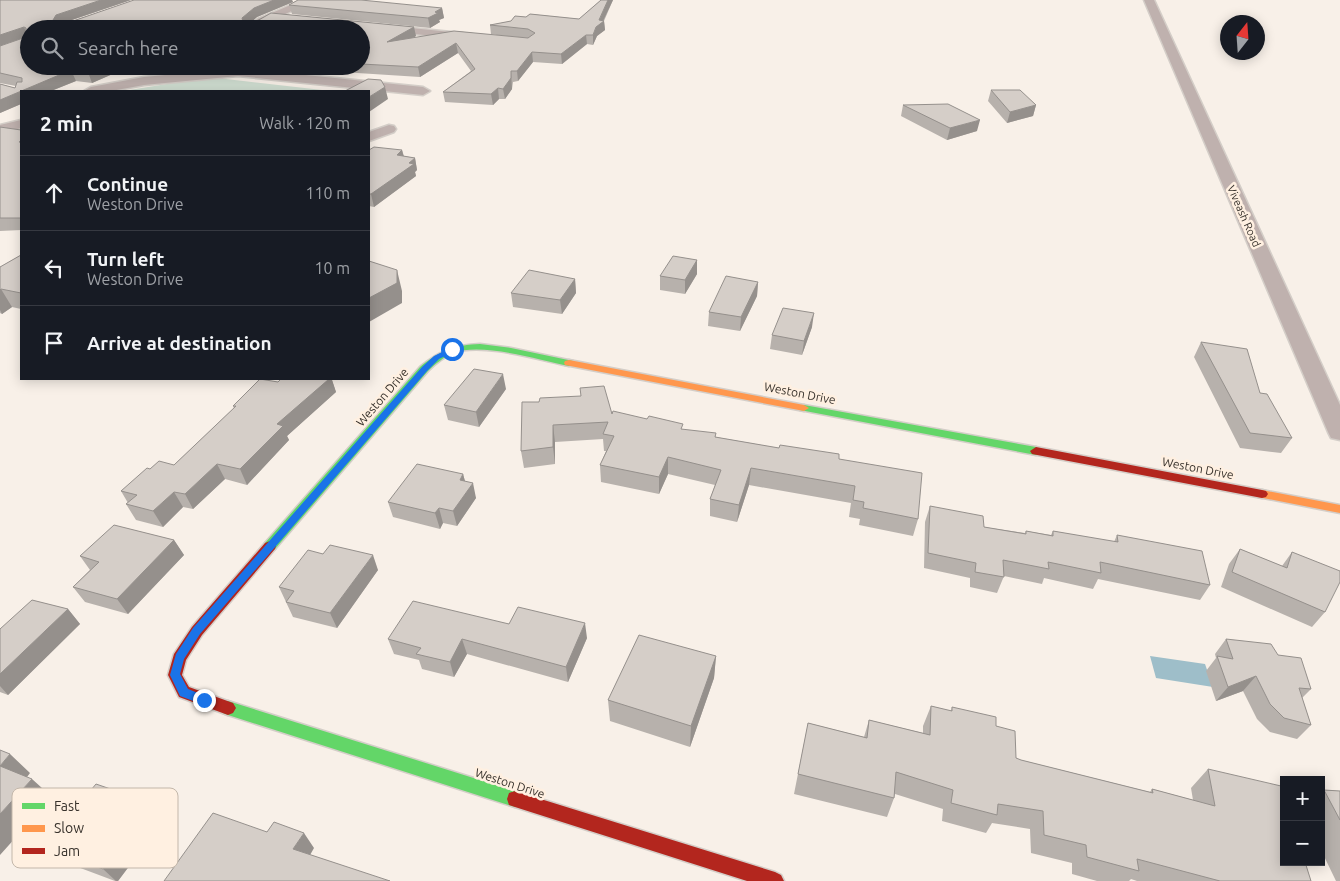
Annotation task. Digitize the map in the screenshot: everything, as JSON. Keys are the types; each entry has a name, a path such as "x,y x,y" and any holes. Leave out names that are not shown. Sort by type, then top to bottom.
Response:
{"street":[{"name":"Viveash Road","path":"1149,0 1340,432"},
{"path":"267,20 308,2"},
{"path":"272,17 292,19"},
{"path":"370,27 479,38"},
{"path":"97,90 181,75"},
{"path":"279,75 423,90"},
{"path":"0,130 20,124"},
{"path":"370,137 389,129"},
{"name":"Weston Drive","path":"775,881 204,700 184,692 175,675 179,658 197,631 424,369 436,357 452,349 493,348 1340,509"}],"green space":[{"path":"198,79 226,79 322,90 129,90"}],"water":[{"path":"1150,656 1205,664 1213,687 1156,678"}],"building":[{"path":"0,0 101,0 56,15 53,20 20,20 20,28 0,35"},
{"path":"134,0 274,0 254,8 242,18 242,20 76,20"},
{"path":"298,0 361,0 442,8 435,12 438,13 428,18 289,5"},
{"path":"601,0 608,0 599,20 604,21 596,27 593,35 586,35 561,54 532,52 517,71 511,71 511,78 503,89 498,88 491,94 443,92 475,69 456,43 418,67 370,64 370,23 414,27 387,42 454,31 528,38 535,33 528,29 490,25 511,21 515,16 526,17 530,14 579,19"},
{"path":"271,13 342,20 259,20"},
{"path":"20,39 20,75 59,75 0,100 0,84 15,88 17,82 22,82 22,78 0,73 0,46"},
{"path":"368,79 381,80 385,87 370,96 370,90 347,90"},
{"path":"991,90 1020,90 1036,105 1010,112"},
{"path":"948,104 980,120 950,128 903,105"},
{"path":"0,127 20,130 20,218 0,218"},
{"path":"374,147 402,150 397,155 415,158 409,163 414,164 370,194 370,149"},
{"path":"20,256 20,293 0,290 0,267"},
{"path":"673,256 697,260 685,280 660,276"},
{"path":"370,261 397,270 397,283 370,297"},
{"path":"529,270 575,279 560,300 511,293"},
{"path":"726,276 758,282 741,317 709,312"},
{"path":"783,308 814,313 804,341 772,335"},
{"path":"1201,342 1247,349 1260,393 1267,394 1292,438 1250,433"},
{"path":"474,369 503,374 476,412 444,405"},
{"path":"259,380 278,382 280,380 328,380 277,424 283,426 240,469 217,464 185,494 174,492 153,511 126,504 137,495 121,491 147,468 150,469 159,461 174,465 236,406 233,406"},
{"path":"604,386 612,414 613,411 647,419 649,416 683,424 681,429 716,433 715,437 779,448 780,445 839,454 839,459 922,473 918,519 863,508 864,502 853,500 855,486 751,468 739,505 710,499 721,470 668,457 659,477 600,465 614,436 603,434 608,422 553,425 553,447 521,451 522,402 539,402 540,398 581,396 580,388"},
{"path":"417,464 463,474 460,480 473,483 453,511 439,508 435,513 388,502"},
{"path":"930,506 983,516 984,527 1026,534 1026,531 1053,536 1053,531 1118,542 1117,535 1202,551 1210,585 1100,562 1101,573 1048,562 1049,569 1003,560 1004,577 975,572 976,563 928,553"},
{"path":"114,525 174,540 117,599 73,587 99,562 80,556"},
{"path":"330,545 373,555 330,613 286,602 294,591 279,587 308,550 323,554"},
{"path":"1240,549 1287,568 1292,552 1340,571 1340,582 1325,612 1232,572"},
{"path":"32,600 68,609 0,674 0,629"},
{"path":"413,601 509,624 518,607 585,623 566,667 462,639 450,662 416,654 421,648 388,639"},
{"path":"639,635 716,656 691,726 608,700"},
{"path":"1226,639 1271,644 1278,655 1301,658 1311,689 1299,688 1311,725 1284,718 1270,704 1256,676 1228,687 1217,656 1233,659"},
{"path":"931,706 952,711 952,707 996,717 996,726 1015,731 1016,758 1153,793 1152,789 1215,806 1208,769 1280,786 1280,866 1306,866 1311,881 1220,881 1137,859 1139,871 1087,857 1086,845 1044,835 1043,811 998,804 997,815 951,803 953,790 896,772 894,798 798,774 808,723 867,738 869,720 930,735"},
{"path":"0,750 10,754 0,766"},
{"path":"0,766 32,779 24,788 12,788 12,801 0,814"},
{"path":"96,784 108,788 93,788"},
{"path":"1325,790 1340,791 1340,820 1325,792"},
{"path":"213,813 267,832 274,822 304,833 293,849 390,881 164,881 173,868 178,868 178,862"}],"traffic: fast":[{"path":"270,546 424,369 441,356 453,350 480,347 511,351 569,363"},
{"path":"804,408 1036,451"},
{"path":"228,708 515,799"}],"traffic: slow":[{"path":"569,363 804,408"},
{"path":"1262,494 1340,509"}],"traffic: jam":[{"path":"1036,451 1262,494"},
{"path":"228,708 184,692 175,675 179,658 197,631 270,546"},
{"path":"515,799 775,881"}],"route":[{"path":"204,700 184,692 175,675 179,658 197,631 424,369 436,357 452,349"}]}
